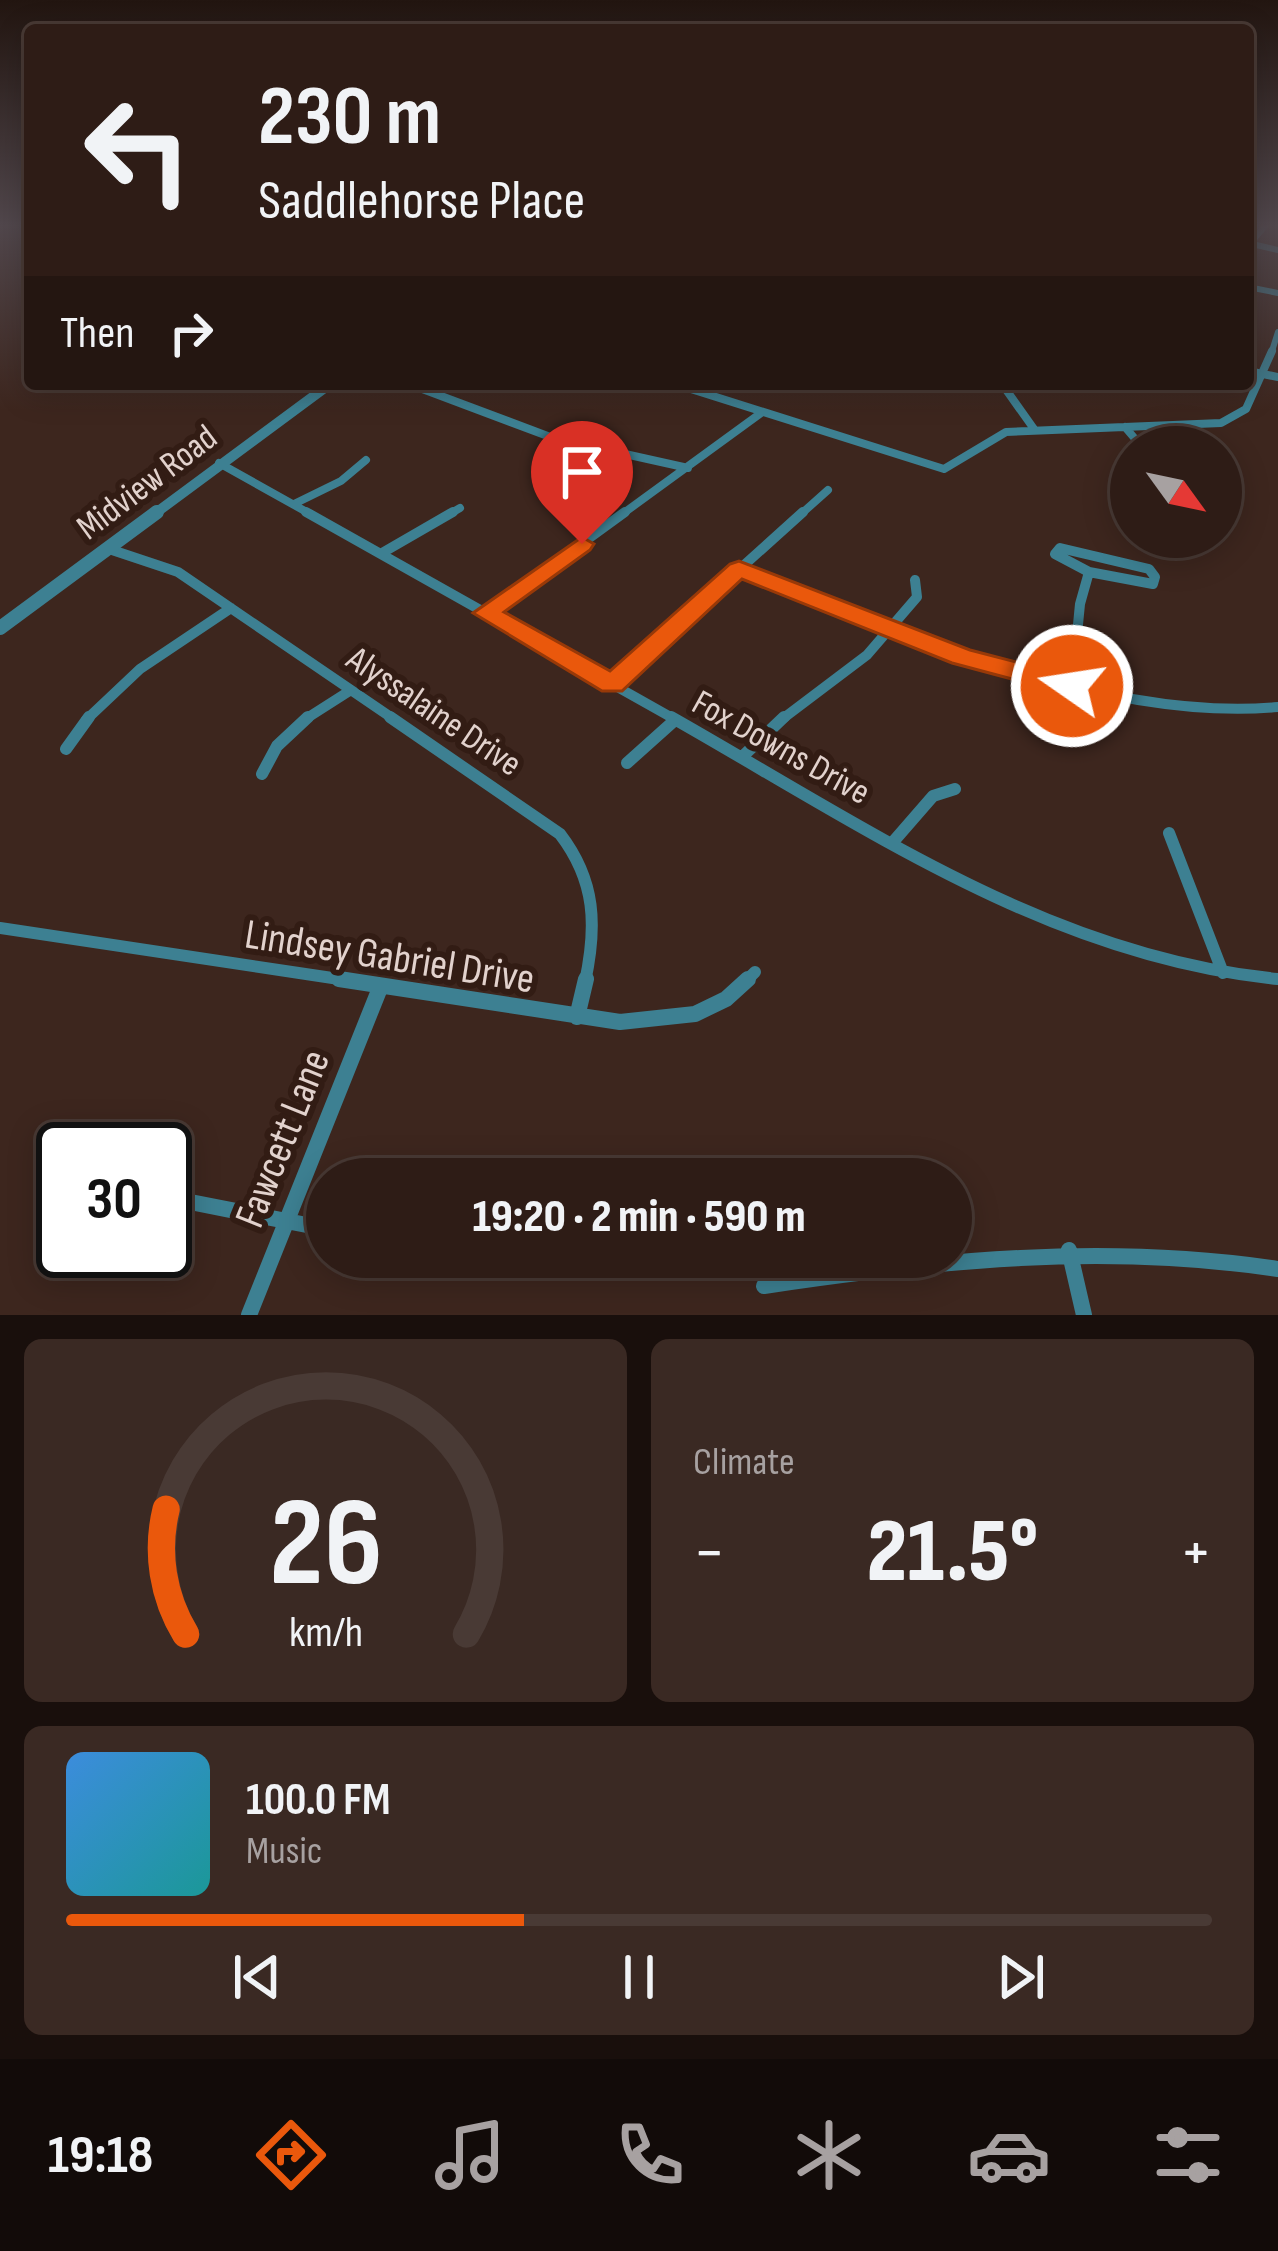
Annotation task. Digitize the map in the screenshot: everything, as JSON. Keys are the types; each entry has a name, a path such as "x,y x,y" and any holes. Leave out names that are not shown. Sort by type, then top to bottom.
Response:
{"street":[{"path":"1140,426 1228,420 1246,410 1278,332"},
{"path":"1254,372 1278,377"},
{"name":"Midview Road","path":"0,628 322,390"},
{"path":"425,390 553,438 688,468"},
{"path":"693,390 933,468 950,468 980,441 1034,429 1110,427"},
{"path":"1006,390 1034,429"},
{"path":"486,613 761,413"},
{"path":"294,504 341,481 366,460"},
{"name":"Fox Downs Drive","path":"219,463 997,901 1114,951 1278,979"},
{"path":"612,684 828,490"},
{"path":"382,554 460,508"},
{"name":"Alyssalaine Drive","path":"106,548 165,565 534,814 569,844 584,870 595,915 577,1017"},
{"path":"1060,548 1071,548 1149,569 1155,577 1153,584 1143,585 1089,572 1054,554 1060,548"},
{"path":"739,569 962,657 1072,686 1231,710 1278,707"},
{"path":"1072,686 1079,604 1089,572"},
{"path":"742,758 804,699 867,655 917,597 915,580"},
{"path":"66,749 82,724 172,643 231,608"},
{"path":"262,774 268,756 285,735 351,690"},
{"path":"627,763 675,720"},
{"path":"893,842 933,796 955,789"},
{"path":"1168,833 1222,973"},
{"name":"Lindsey Gabriel Drive","path":"0,928 380,988 637,1022 696,1015 726,1002 755,972"},
{"name":"Fawcett Lane","path":"248,1315 380,988"},
{"path":"192,1202 306,1224"},
{"path":"764,1286 933,1261 1069,1250 1183,1255 1278,1269"},
{"path":"1069,1250 1084,1315"}],"route":[{"path":"582,544 486,613 612,684 739,569 962,657 1072,686"}]}
